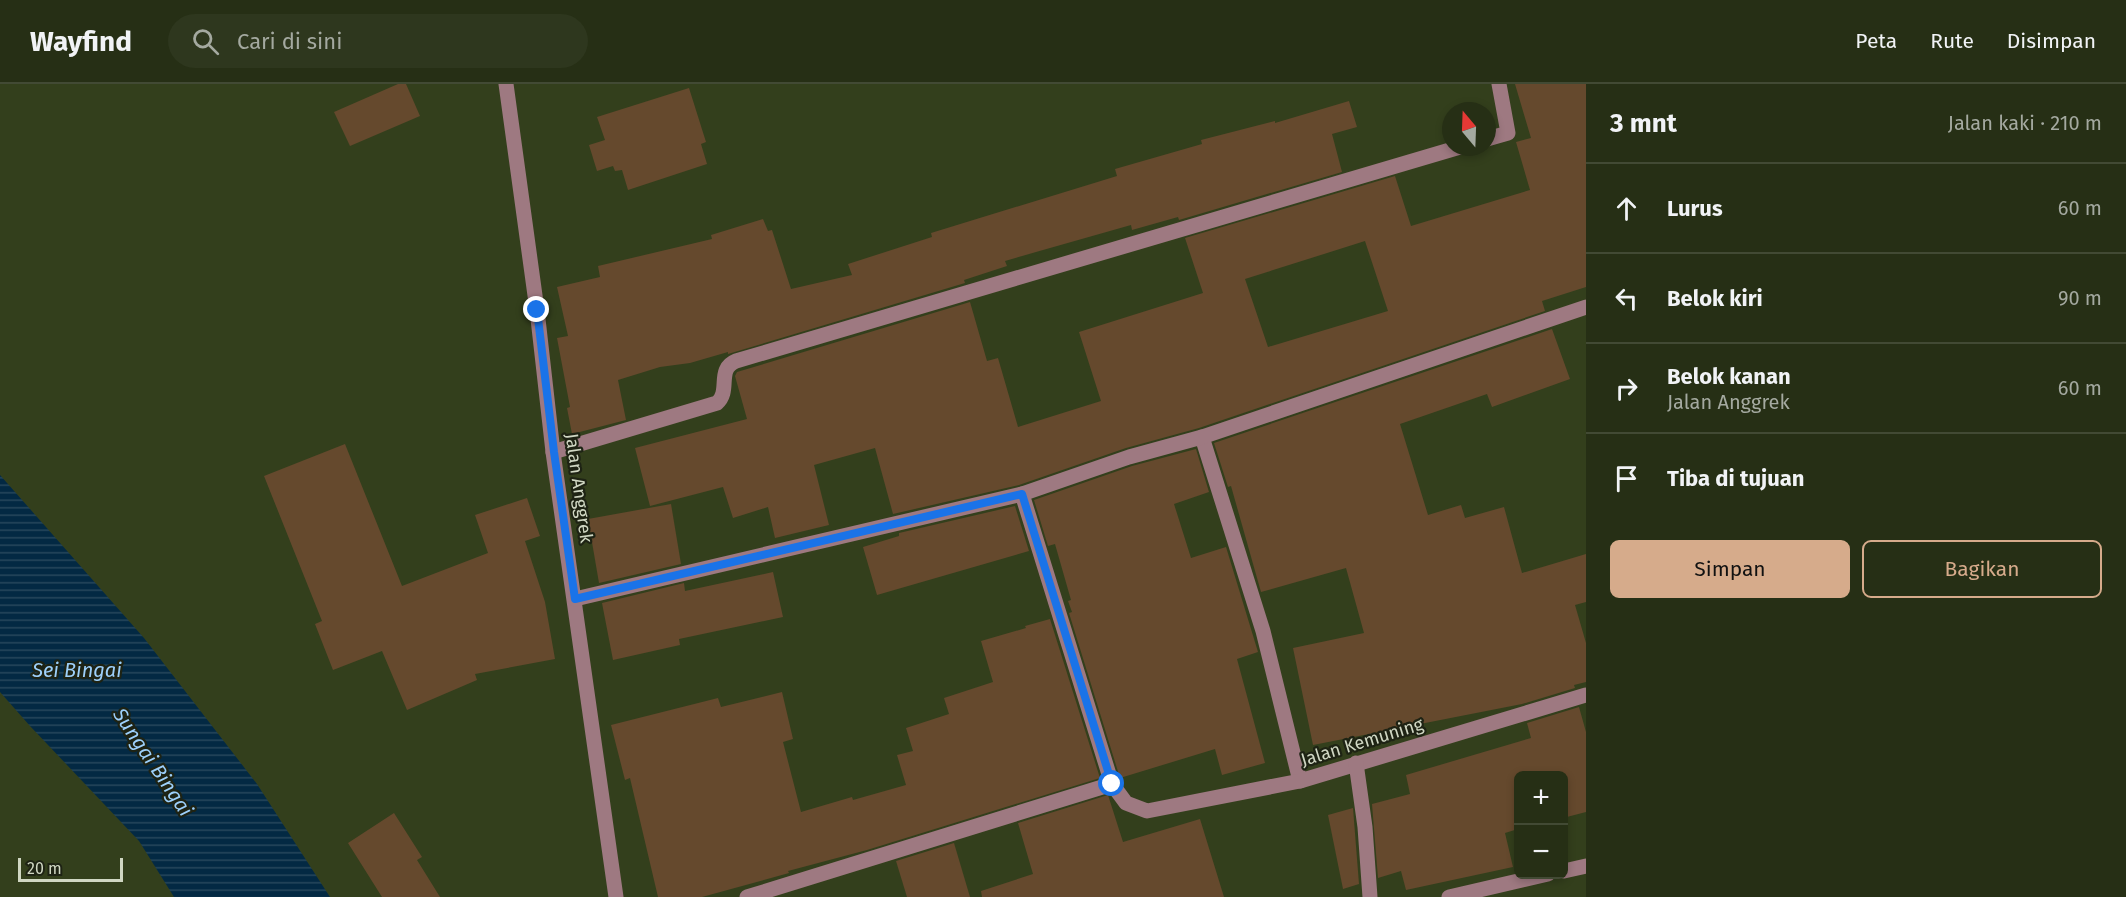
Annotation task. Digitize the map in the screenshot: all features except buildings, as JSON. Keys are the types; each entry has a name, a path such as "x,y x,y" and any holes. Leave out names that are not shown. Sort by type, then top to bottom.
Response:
{"street":[{"name":"Jalan Anggrek","path":"506,84 616,897"},
{"path":"1496,136 1508,133 1499,84"},
{"path":"554,452 717,403 723,396 725,370 732,363 1442,152"},
{"path":"575,599 1022,494 1129,457 1202,437 1586,307"},
{"path":"1202,437 1263,631 1300,781"},
{"path":"747,897 1112,784 1022,494"},
{"name":"Jalan Kemuning","path":"1112,784 1126,803 1147,811 1300,781 1586,695"},
{"path":"1356,763 1365,827 1370,897"},
{"path":"1568,870 1586,866"},
{"path":"1449,897 1526,879"}],"water":[{"name":"Sei Bingai","path":"0,475 144,638 257,784 330,897 174,897 139,841 0,692"}],"route":[{"path":"537,310 575,599 1022,494 1112,784"}],"water label":[{"name":"Sungai Bingai","path":"153,762"}]}
